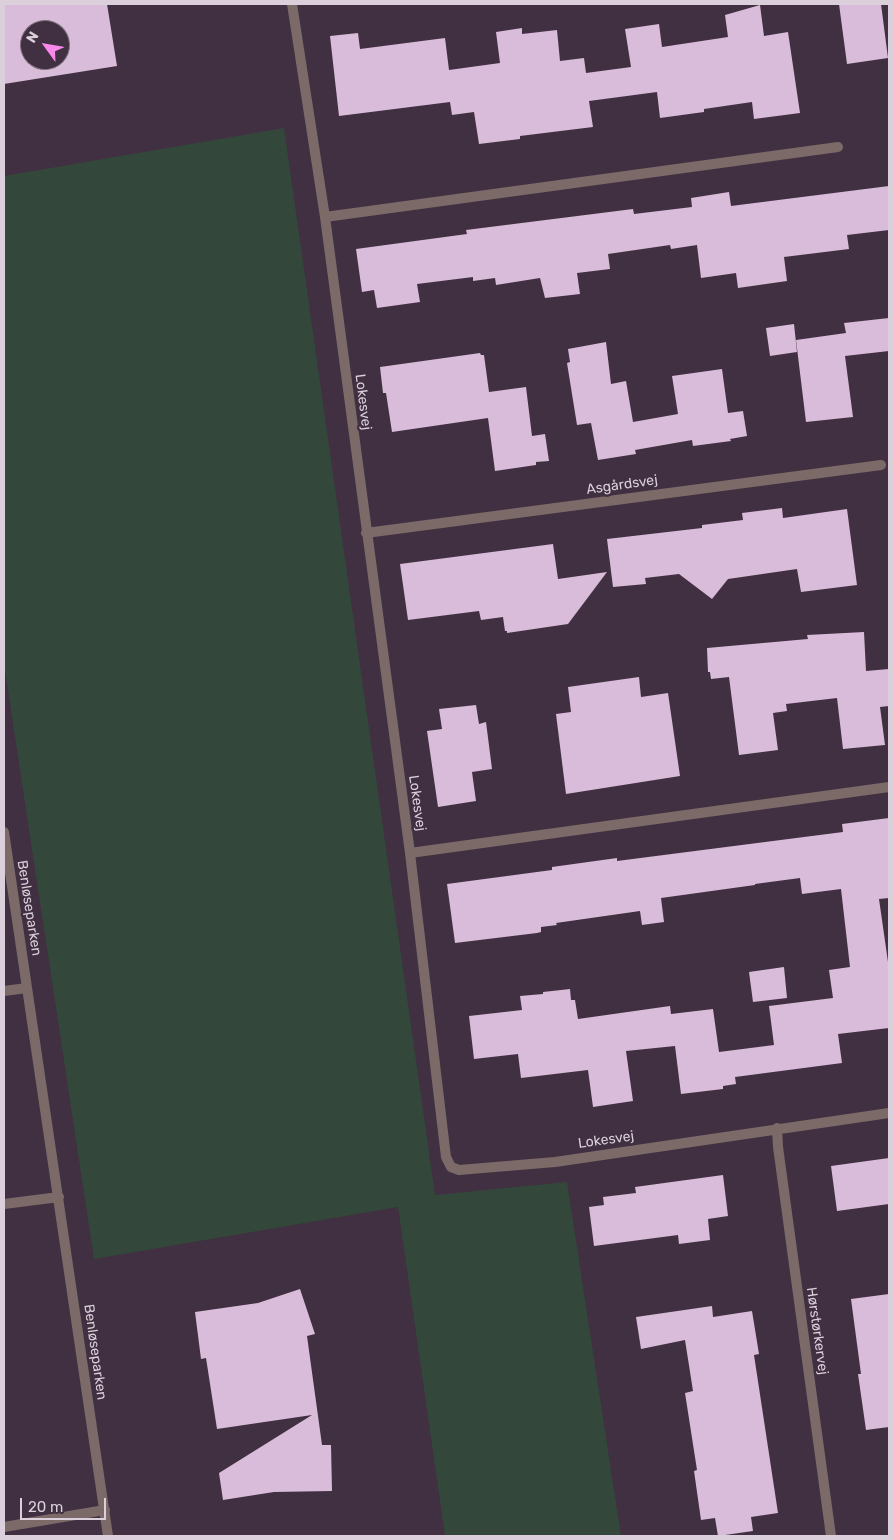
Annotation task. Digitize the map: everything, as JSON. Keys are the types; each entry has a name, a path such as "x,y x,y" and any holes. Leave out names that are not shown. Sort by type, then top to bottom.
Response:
{"street":[{"name":"Lokesvej","path":"292,4 325,217 410,853 446,1157 450,1167 459,1170 555,1162 889,1113"},
{"path":"325,217 838,147"},
{"name":"Asgårdsvej","path":"366,533 880,465"},
{"path":"410,853 889,787"},
{"name":"Benløseparken","path":"4,832 108,1536"},
{"path":"4,991 27,988"},
{"name":"Hørstørkervej","path":"777,1128 778,1147 832,1536"},
{"path":"4,1204 58,1197"},
{"path":"4,1527 104,1510"}],"green space":[{"path":"284,128 435,1195 567,1182 621,1536 445,1536 398,1207 94,1259 4,664 4,176"}],"building":[{"path":"4,4 107,4 117,66 4,84"},
{"path":"839,4 881,4 888,58 847,64"},
{"path":"760,5 764,36 788,32 800,113 754,119 752,102 704,109 704,112 660,118 657,92 589,101 593,127 520,136 520,139 479,144 474,112 452,115 450,102 339,116 330,36 358,33 360,49 445,38 449,70 500,63 496,32 522,28 522,34 557,30 560,61 584,58 586,73 631,67 625,29 659,24 662,47 728,37 725,15"},
{"path":"889,186 889,230 847,235 849,249 784,257 787,281 738,288 736,273 701,278 697,245 671,249 670,245 608,254 610,269 577,273 580,294 545,298 540,278 496,285 495,278 473,281 473,277 417,284 420,302 377,308 374,290 362,292 356,249 467,234 466,230 633,209 634,214 692,207 691,198 729,192 731,206"},
{"path":"889,318 889,351 845,356 853,417 806,422 796,340 846,333 844,323"},
{"path":"794,324 797,352 770,356 766,328"},
{"path":"606,342 611,384 626,381 633,422 678,414 672,376 722,369 728,413 743,411 747,436 730,439 731,441 693,446 692,440 635,450 636,454 598,460 591,423 577,425 567,363 570,362 568,349"},
{"path":"480,353 484,355 489,392 526,387 532,436 545,434 549,461 536,462 536,465 495,471 488,418 392,432 386,393 383,393 380,367"},
{"path":"782,508 783,518 847,509 857,585 801,592 797,569 728,579 712,599 679,574 645,578 646,584 613,587 607,539 702,528 702,525 743,520 742,513"},
{"path":"553,544 558,579 607,572 568,624 507,633 503,617 481,620 479,611 408,620 400,564"},
{"path":"864,632 866,671 889,669 889,706 880,707 885,745 843,749 837,698 786,704 787,711 773,713 778,750 739,755 729,677 711,679 710,672 708,672 707,648 808,639 807,635"},
{"path":"639,677 641,697 668,693 680,776 566,794 556,714 571,712 568,687"},
{"path":"476,705 479,724 486,722 492,769 472,772 476,801 438,807 427,731 442,729 439,709"},
{"path":"889,818 889,898 879,899 889,969 889,1028 838,1034 842,1063 735,1077 736,1084 723,1086 723,1089 681,1094 675,1046 626,1051 633,1101 593,1107 588,1070 521,1078 518,1054 474,1059 469,1016 522,1010 520,996 570,989 571,1000 575,1000 578,1019 670,1006 671,1014 713,1009 719,1052 774,1045 769,1006 833,998 829,970 850,967 841,889 802,894 800,878 755,884 661,898 664,922 642,925 640,911 556,923 557,925 541,927 541,932 537,933 455,943 447,884 552,870 552,867 617,858 617,861 843,832 842,824"},
{"path":"784,967 787,998 753,1002 749,972"},
{"path":"889,1158 889,1204 837,1211 831,1166"},
{"path":"723,1175 728,1216 708,1219 710,1240 679,1244 678,1235 594,1246 589,1207 604,1205 603,1197 636,1193 635,1187"},
{"path":"300,1289 315,1334 307,1336 322,1445 331,1445 332,1491 274,1492 223,1500 219,1473 312,1415 217,1429 206,1358 201,1359 195,1312 258,1303"},
{"path":"889,1294 889,1427 866,1430 858,1374 861,1374 851,1299"},
{"path":"712,1306 713,1317 752,1311 759,1354 754,1355 778,1513 751,1517 753,1531 718,1536 715,1518 701,1520 694,1471 697,1470 685,1393 693,1391 685,1340 641,1349 636,1317"}]}
